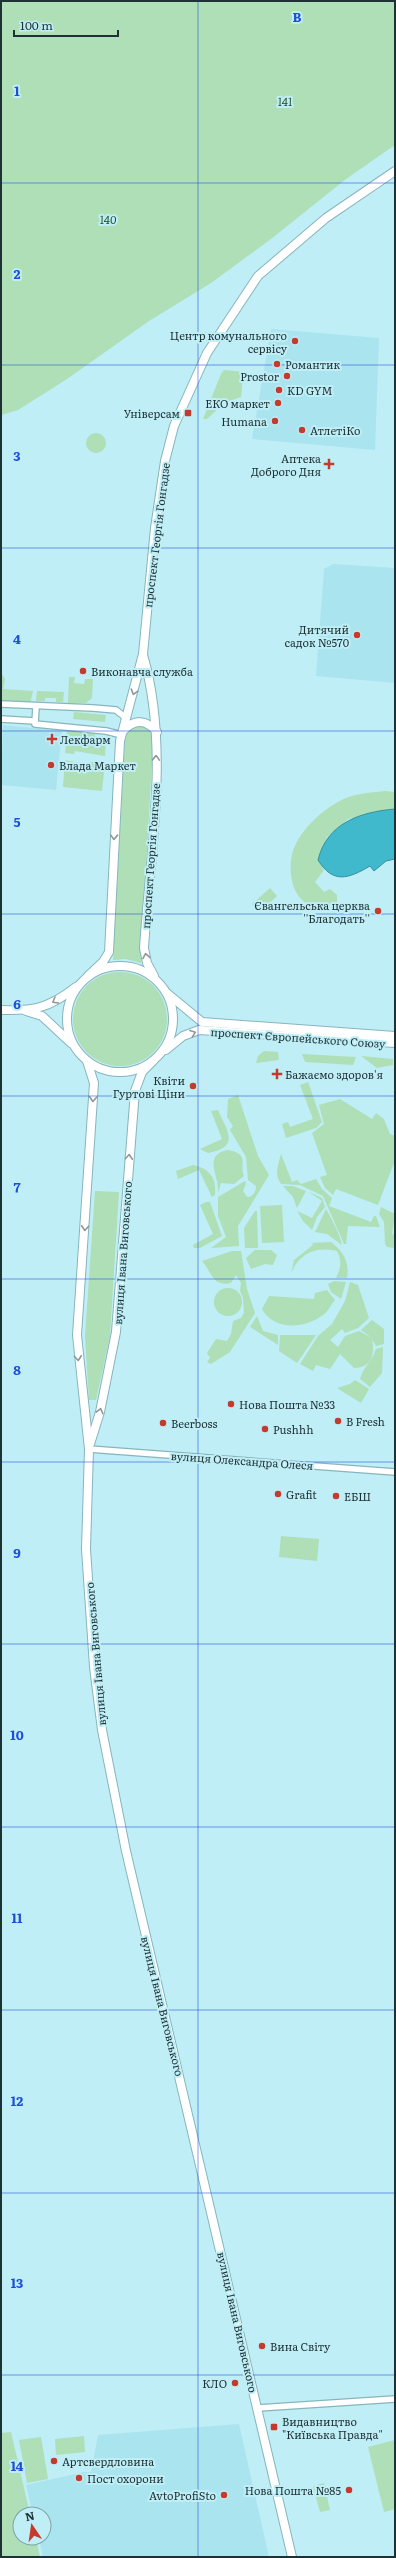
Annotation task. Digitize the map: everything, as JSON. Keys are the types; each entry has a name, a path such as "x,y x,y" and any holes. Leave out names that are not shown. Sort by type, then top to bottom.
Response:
{"main road":[{"name":"проспект Георгія Гонгадзе","path":"88,976 103,962 109,952 116,798 122,733 143,654 155,528 165,461 174,426 207,353 258,276 326,218 395,171"},
{"name":"проспект Георгія Гонгадзе","path":"143,654 148,672 157,732 154,806 144,948 147,963 159,983"},
{"path":"122,733 128,725 141,722 151,726 157,732"},
{"path":"1,1010 25,1011 42,1008 54,1003 88,976 108,967 125,966 141,970 159,983 166,992 172,1007 173,1024 167,1045 153,1061 135,1070 125,1072 105,1070 87,1061 74,1046 42,1016 25,1011"},
{"path":"74,1046 67,1028 67,1013 70,999 81,983"},
{"name":"проспект Європейського Союзу","path":"166,992 189,1013 202,1022 395,1036"},
{"name":"проспект Європейського Союзу","path":"160,1054 183,1036 199,1030 395,1043"},
{"name":"вулиця Івана Виговського","path":"87,1061 94,1083 77,1335 89,1449 86,1549 94,1667 102,1730 126,1852 292,2557"},
{"name":"вулиця Івана Виговського","path":"89,1449 101,1405 116,1332 135,1091 142,1072 153,1061"}],"street":[{"path":"1,704 116,710 126,718"},
{"path":"35,721 36,707"},
{"path":"1,719 35,721 35,724 122,733"},
{"name":"вулиця Олександра Олеся","path":"89,1449 395,1472"},
{"path":"258,2408 395,2398"}],"shaded area":[{"path":"271,329 379,338 375,450 252,439"},
{"name":"Дитячий садок №570","path":"333,564 395,568 395,683 316,676 324,569"},
{"path":"3,725 62,731 56,790 1,785"},
{"path":"239,2424 269,2557 43,2557 41,2546 52,2546 52,2506 31,2506 26,2485 84,2472 91,2472 98,2435"}],"green space":[{"name":"140","path":"1,1 395,1 395,145 346,179 271,239 211,283 149,321 67,379 18,410 1,415"},
{"path":"224,370 245,372 245,375 243,376 241,397 224,403 207,419 203,419 221,374"},
{"path":"96,433 103,436 106,443 103,450 96,453 89,450 86,443 89,436"},
{"path":"1,673 5,679 3,689 33,691 30,705 22,702 1,701"},
{"path":"69,677 75,677 74,683 84,684 85,679 93,679 92,698 86,703 68,703"},
{"path":"37,691 64,692 63,702 56,702 56,698 45,698 45,701 36,701"},
{"path":"74,712 106,715 105,722 73,719"},
{"path":"134,726 143,726 153,732 141,963 126,959 113,960 125,741 128,730"},
{"path":"67,730 95,732 95,736 106,737 105,756 75,751 74,754 65,753"},
{"path":"65,760 90,765 91,762 105,763 102,791 63,787"},
{"path":"385,791 395,792 395,809 348,819 327,837 318,860 324,870 315,882 324,892 330,889 337,895 337,903 319,907 305,903 295,890 291,873 292,855 297,841 302,834 318,816 331,806 344,799 361,794"},
{"path":"270,888 277,896 259,912 252,904"},
{"path":"120,972 138,975 154,985 164,1001 167,1019 164,1037 154,1053 138,1063 120,1066 102,1063 86,1053 76,1037 73,1019 76,1001 86,985 102,975"},
{"path":"264,1051 278,1052 279,1060 256,1063 258,1056"},
{"path":"302,1054 356,1057 353,1065 305,1062"},
{"path":"361,1056 393,1059 393,1065 377,1068"},
{"path":"308,1082 322,1122 316,1128 286,1138 282,1124 288,1122 290,1127 313,1119 300,1085"},
{"path":"238,1095 258,1156 269,1175 238,1226 239,1246 211,1248 226,1237 218,1216 218,1197 245,1181 246,1183 243,1191 247,1197 255,1192 256,1188 256,1186 248,1180 246,1157 230,1130 233,1126 227,1117 228,1099"},
{"path":"340,1099 372,1119 376,1113 384,1119 390,1134 395,1136 395,1160 378,1205 336,1189 333,1195 325,1188 320,1177 327,1175 312,1133 324,1124 319,1105"},
{"path":"218,1110 229,1137 228,1142 225,1147 208,1153 200,1149 222,1139 211,1111"},
{"path":"227,1150 239,1154 242,1157 244,1176 234,1184 221,1183 218,1193 214,1167 215,1157"},
{"path":"281,1154 292,1182 297,1180 301,1184 316,1179 322,1189 332,1198 329,1206 371,1222 374,1216 376,1216 380,1227 348,1226 346,1244 344,1244 323,1196 300,1185 281,1184 277,1173"},
{"path":"193,1165 199,1166 208,1171 211,1175 215,1184 215,1195 212,1197 199,1170 178,1179 176,1171"},
{"path":"283,1186 293,1186 306,1191 297,1208 293,1197"},
{"path":"95,1191 119,1192 110,1336 96,1400 89,1400 85,1336"},
{"path":"309,1192 322,1198 325,1207 317,1217 312,1230 303,1221 297,1211 312,1218 322,1201"},
{"path":"210,1202 222,1236 200,1248 194,1248 193,1245 213,1234 200,1205"},
{"path":"282,1205 284,1242 262,1243 260,1206"},
{"path":"381,1207 395,1214 392,1234 395,1235 395,1248 387,1247 385,1244 384,1222 379,1214"},
{"path":"326,1209 338,1232 342,1245 327,1234 315,1232"},
{"path":"255,1211 257,1211 258,1248 245,1248 244,1228"},
{"path":"331,1242 345,1257 348,1272 347,1278 336,1278 340,1268 340,1258 337,1251 330,1250 316,1251 303,1256 294,1267 291,1274 294,1260 313,1245 312,1243"},
{"path":"255,1250 271,1250 277,1255 273,1265 265,1264 251,1269 246,1258"},
{"path":"232,1251 241,1251 247,1289 255,1313 230,1352 211,1364 207,1362 210,1358 207,1353 216,1339 227,1341 231,1334 233,1321 241,1318 244,1313 243,1298 240,1291 241,1283 236,1275 231,1283 220,1283 213,1278 202,1261"},
{"path":"334,1281 346,1282 341,1299 331,1292 328,1284"},
{"path":"350,1282 358,1285 369,1318 358,1328 345,1333 342,1329 330,1340 338,1347 345,1336 359,1331 372,1338 361,1330 372,1320 384,1329 384,1344 376,1346 372,1339 373,1350 371,1359 365,1366 354,1368 340,1354 330,1369 316,1365 313,1371 300,1364 318,1336 332,1324 345,1301"},
{"path":"228,1288 238,1292 242,1302 238,1312 228,1316 218,1312 214,1302 218,1292"},
{"path":"327,1290 335,1300 325,1314 307,1323 290,1326 282,1324 267,1316 262,1309 269,1296 314,1299 315,1293"},
{"path":"257,1316 263,1331 278,1335 278,1345 250,1327"},
{"path":"280,1335 316,1335 297,1363 279,1351"},
{"path":"383,1347 382,1373 370,1387 360,1379 361,1375 376,1349"},
{"path":"355,1380 369,1389 361,1403 337,1388 350,1384"},
{"path":"281,1536 319,1539 317,1561 279,1557"},
{"path":"11,2432 28,2506 12,2506 12,2546 38,2546 40,2557 1,2557 1,2433"},
{"path":"84,2436 85,2452 56,2455 55,2439"},
{"path":"41,2437 48,2479 27,2483 19,2440"},
{"path":"395,2440 395,2509 384,2512 368,2447"},
{"path":"324,2483 330,2510 320,2512 313,2486"}],"water":[{"path":"395,809 395,859 386,861 374,871 370,866 355,874 341,877 329,873 318,860 322,847 337,828 369,813"}],"place":[{"name":"Центр комунального сервісу","path":"295,341"},
{"name":"Романтик","path":"277,364"},
{"name":"Prostor","path":"287,376"},
{"name":"KD GYM","path":"279,390"},
{"name":"ЕКО маркет","path":"278,403"},
{"name":"Універсам","path":"188,413"},
{"name":"Humana","path":"275,421"},
{"name":"АтлетіКо","path":"302,430"},
{"name":"Аптека Доброго Дня","path":"329,464"},
{"name":"Дитячий садок №570","path":"357,635"},
{"name":"Виконавча служба","path":"83,671"},
{"name":"Лекфарм","path":"52,739"},
{"name":"Влада Маркет","path":"51,765"},
{"name":"Євангельська церква ''Благодать''","path":"378,911"},
{"name":"Бажаємо здоров'я","path":"277,1074"},
{"name":"Квіти Гуртові Ціни","path":"193,1086"},
{"name":"Нова Пошта №33","path":"231,1404"},
{"name":"B Fresh","path":"338,1421"},
{"name":"Beerboss","path":"163,1423"},
{"name":"Pushhh","path":"265,1429"},
{"name":"Grafit","path":"278,1494"},
{"name":"ЕБШ","path":"336,1496"},
{"name":"Вина Світу","path":"262,2346"},
{"name":"КЛО","path":"235,2383"},
{"name":"Видавництво \"Київська Правда\"","path":"274,2427"},
{"name":"Артсвердловина","path":"54,2461"},
{"name":"Пост охорони","path":"79,2478"},
{"name":"Нова Пошта №85","path":"349,2490"},
{"name":"AvtoProfiSto","path":"224,2495"}],"park label":[{"name":"141","path":"285,101"}]}
